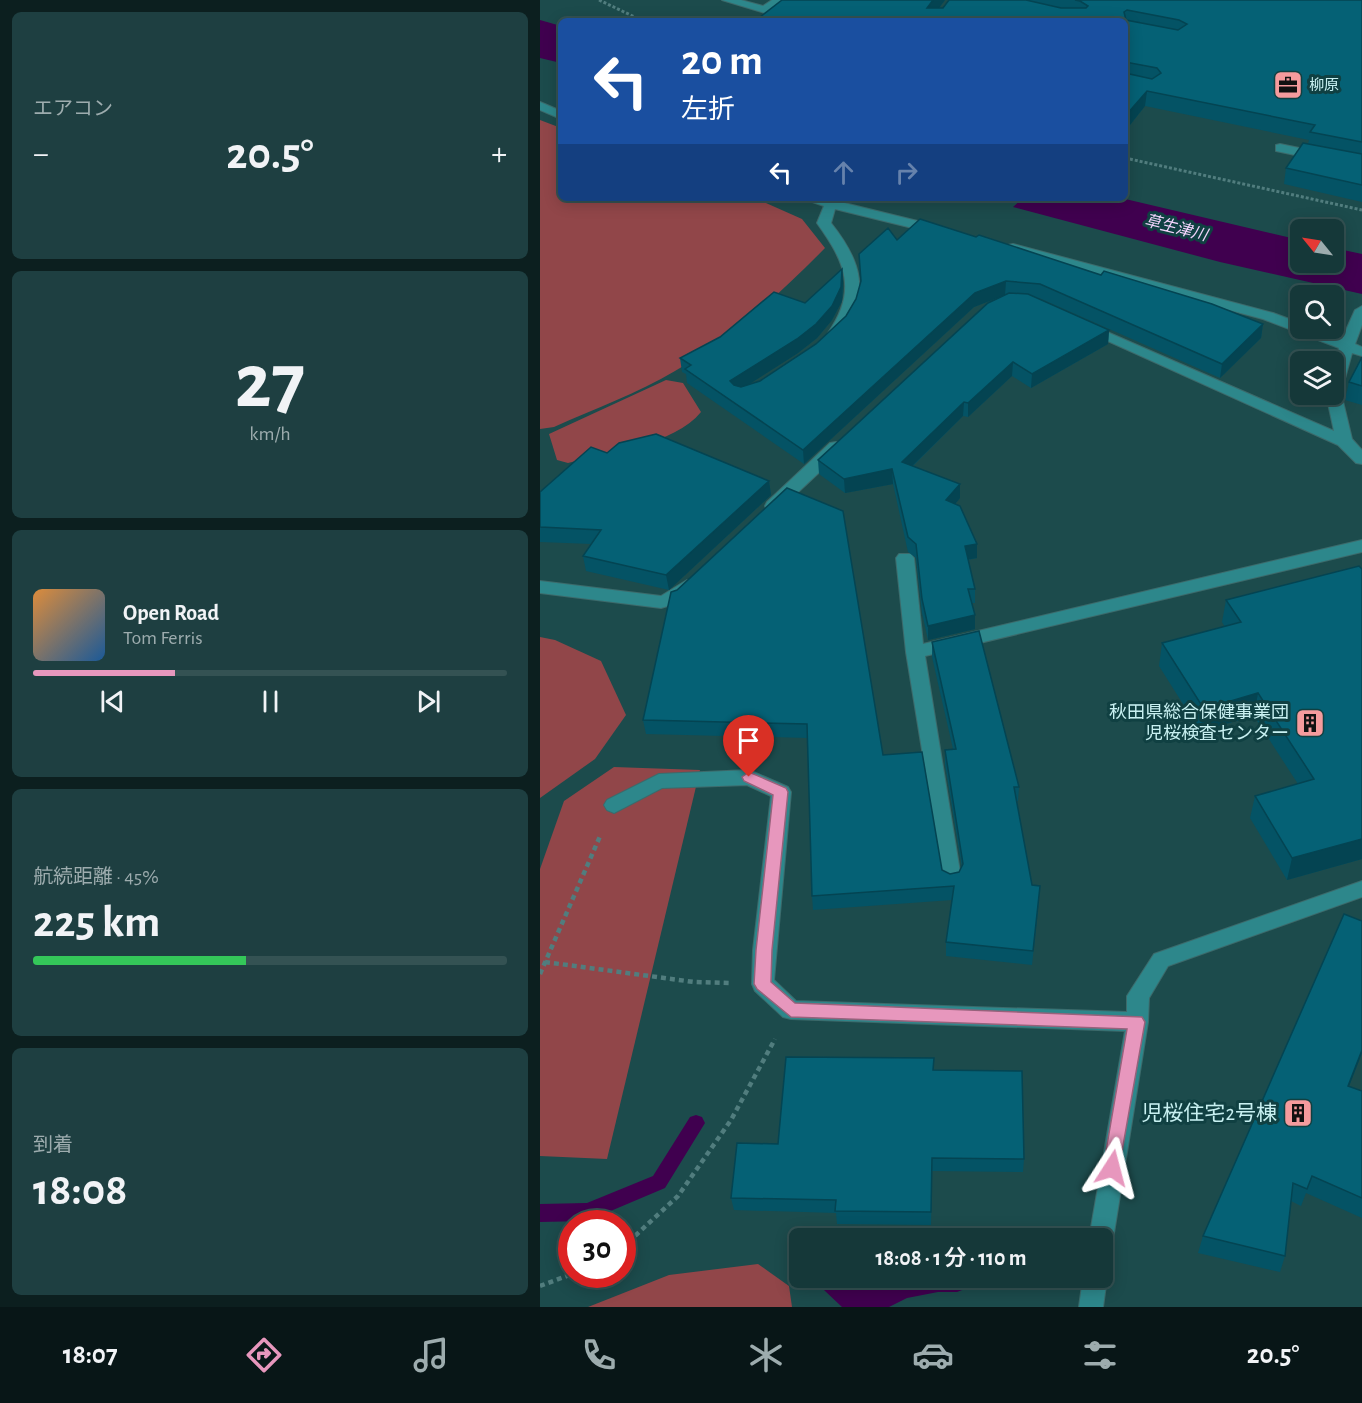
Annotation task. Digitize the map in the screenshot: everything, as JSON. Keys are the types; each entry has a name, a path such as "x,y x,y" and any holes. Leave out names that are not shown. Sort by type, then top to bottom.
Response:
{"street":[{"path":"728,0 765,10 779,0"},
{"path":"540,106 558,114"},
{"path":"1280,148 1362,165"},
{"path":"818,201 957,235"},
{"path":"823,347 839,329 849,311 854,291 850,267 841,243 824,224 825,215 831,205"},
{"path":"1002,246 1268,316 1348,341 1362,352"},
{"path":"1344,356 1362,310"},
{"path":"1069,320 1344,441 1362,459"},
{"path":"1336,405 1344,441"},
{"path":"765,513 851,433"},
{"path":"915,652 1362,546"},
{"path":"904,558 915,652 951,878"},
{"path":"540,586 661,602 672,599 696,578"},
{"path":"614,805 659,781 749,777 781,792 764,950 763,984 791,1010 1137,1022"},
{"path":"1103,1228 1137,1022 1138,996 1161,960 1362,890"},
{"path":"1091,1307 1094,1288"}],"path":[{"path":"600,0 636,18"},
{"path":"1128,159 1362,210"},
{"path":"540,974 614,805"},
{"path":"545,962 694,982"},
{"path":"636,1235 678,1196 731,1120 791,1010"},
{"path":"540,1286 558,1279"}],"shaded area":[{"path":"540,120 558,127 558,201 762,201 802,219 825,248 754,314 696,358 631,394 554,427 540,429"},
{"path":"666,380 683,383 701,412 689,423 658,440 640,446 568,463 557,460 549,434"},
{"path":"540,637 555,640 601,661 626,715 595,759 540,798"},
{"path":"614,767 700,770 607,1159 540,1156 540,869 564,801"},
{"path":"758,1264 789,1286 792,1307 588,1307 669,1275"}],"water":[{"path":"1128,200 1290,238 1290,273 1344,273 1344,250 1362,254 1362,294 1344,290 1344,285 1322,285 1220,262 1013,207 1020,201"},
{"path":"825,1288 967,1288 957,1292 938,1292 907,1298 889,1307 842,1307 824,1290"}],"building":[{"path":"782,0 933,0 927,8 943,8 949,0 1026,0 1061,8 1086,8 1088,6 1075,0 1362,0 1362,142 1310,132 1315,125 1147,91 1128,113 1128,74 1152,79 1161,73 1157,68 1128,63 1128,20 1178,30 1187,24 1179,20 1127,10 1124,12 1126,18 759,18"},
{"path":"1303,143 1362,154 1362,185 1286,168"},
{"path":"920,219 976,237 979,235 1101,275 1104,271 1212,304 1263,324 1222,364 1040,284 1006,281 975,293 803,450 685,369 691,365 680,358 720,337 774,292 805,303 842,269 841,287 832,306 816,324 797,339 730,381 741,387 760,381 816,344 846,316 856,299 861,281 859,254 888,228 897,240"},
{"path":"1009,293 1028,294 1109,330 1032,374 1013,362 968,403 964,402 902,462 960,484 946,500 960,506 977,544 965,546 975,589 968,589 975,615 928,626 922,599 916,544 908,537 892,469 844,479 818,460 988,303"},
{"path":"1362,357 1362,386 1349,382"},
{"path":"656,434 769,481 666,575 583,556 601,530 540,527 540,492 591,447 607,453 619,443"},
{"path":"787,488 843,511 883,755 922,752 942,870 950,874 959,872 963,864 945,750 956,749 932,642 979,631 1019,787 1014,787 1032,885 1040,886 1033,951 946,942 954,886 812,896 807,724 643,720 671,592 677,590"},
{"name":"秋田県総合保健事業団 児桜検査センター","path":"1359,566 1362,569 1362,839 1292,858 1255,796 1314,779 1258,693 1204,709 1162,643 1241,622 1226,600"},
{"path":"1344,914 1362,921 1362,1050 1348,1086 1362,1091 1362,1198 1312,1176 1307,1189 1293,1183 1285,1256 1203,1236"},
{"path":"786,1057 934,1058 933,1070 1022,1071 1024,1159 932,1158 931,1212 835,1211 836,1200 731,1198 737,1143 778,1144"}],"waterway":[{"name":"草生津川","path":"540,36 558,45"},
{"path":"540,1213 587,1212 659,1182 696,1123"}],"place":[{"name":"柳原","path":"1288,85"},
{"name":"秋田県総合保健事業団 児桜検査センター","path":"1310,723"},
{"name":"児桜住宅2号棟","path":"1298,1113"}],"route":[{"path":"749,777 781,792 764,950 763,984 791,1010 1137,1022 1112,1168"}]}
